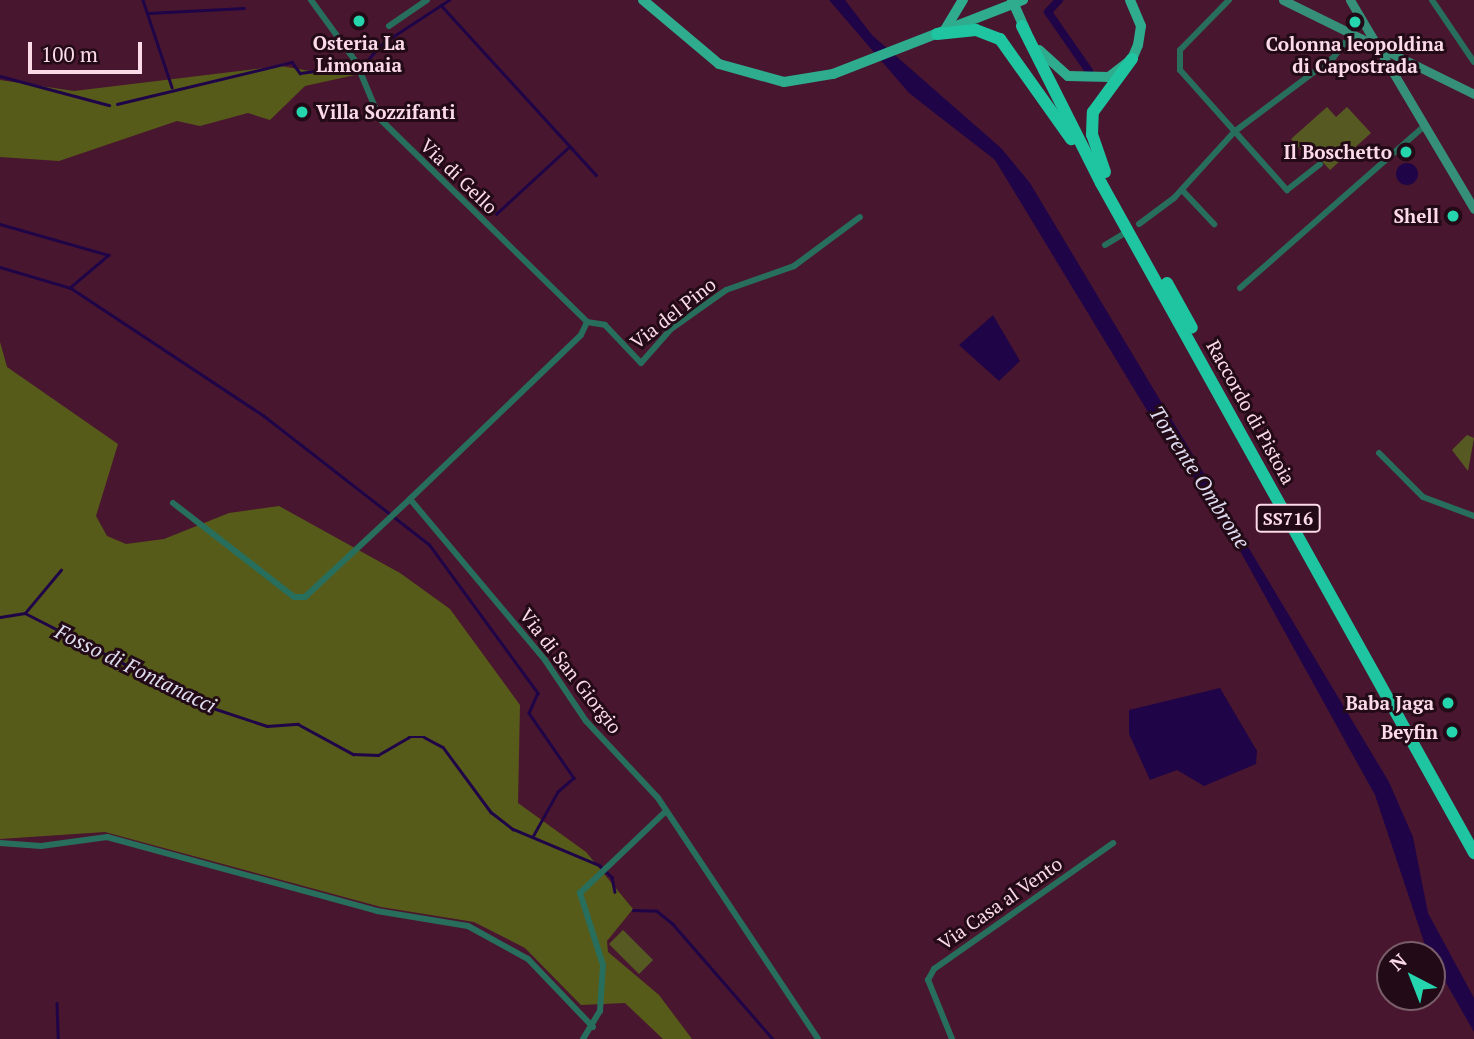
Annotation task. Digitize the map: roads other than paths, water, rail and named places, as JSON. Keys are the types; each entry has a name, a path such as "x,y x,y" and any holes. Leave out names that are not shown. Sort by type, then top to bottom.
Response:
{"highway":[{"name":"Raccordo di Pistoia","path":"1022,26 1474,853"},
{"path":"937,34 976,30 1006,44 1103,178"},
{"path":"1103,178 1092,135 1093,112 1132,60"},
{"name":"Raccordo di Pistoia","path":"1103,178 1474,836"}],"main road":[{"path":"643,0 702,53 744,74 792,81 846,70 1023,0"},
{"path":"937,34 963,0"},
{"name":"Raccordo di Pistoia","path":"1012,0 1022,26"},
{"path":"1022,26 1052,66 1076,79 1103,79 1132,60 1141,26 1130,0"},
{"path":"1283,0 1474,94"},
{"path":"1350,0 1382,49 1422,128 1474,209"},
{"path":"1352,34 1366,21"},
{"path":"1395,74 1406,61"}],"street":[{"name":"Via di Gello","path":"311,0 356,62 380,119 587,322"},
{"path":"389,26 426,0"},
{"path":"1229,0 1180,50 1177,62 1234,132 1287,190 1320,164"},
{"path":"1432,0 1474,62"},
{"path":"1139,224 1182,190 1234,132 1334,58 1352,34"},
{"path":"1240,288 1422,128"},
{"path":"1182,190 1214,224"},
{"name":"Via del Pino","path":"587,322 607,327 641,363 671,329 726,290 794,267 860,217"},
{"path":"1105,245 1125,233"},
{"path":"173,503 293,597 305,597 580,335 587,322"},
{"path":"1379,453 1423,497 1474,516"},
{"name":"Via di San Giorgio","path":"410,499 545,660 586,721 666,810 818,1039"},
{"path":"583,1039 593,1027 603,965 580,893 666,810"},
{"path":"0,842 41,846 107,837 377,911 468,926 528,959 593,1027"},
{"name":"Via Casa al Vento","path":"952,1039 928,980 934,969 1113,843"}],"water":[{"name":"Torrente Ombrone","path":"829,0 845,0 872,35 1001,148 1030,183 1389,782 1413,837 1428,913 1443,941 1424,941 1375,795 1219,513 1157,427 995,160 909,93"},
{"path":"1407,163 1415,166 1418,174 1415,182 1407,185 1399,182 1396,174 1399,166"},
{"path":"993,315 1020,361 999,381 959,345"},
{"path":"1220,688 1257,751 1256,764 1204,786 1177,770 1150,780 1129,734 1129,710"},
{"path":"1446,946 1474,998 1474,1032 1446,983"}],"waterway":[{"path":"143,0 172,87"},
{"path":"363,65 383,43 449,0"},
{"path":"1059,0 1048,12 1089,71"},
{"path":"441,5 596,175"},
{"path":"148,13 244,8"},
{"path":"117,104 292,62 300,73 352,66"},
{"path":"0,76 109,105"},
{"path":"496,214 570,146"},
{"path":"0,224 109,255 70,288"},
{"path":"0,267 71,288 263,415 429,544 538,693 529,713 574,778 558,792 533,837"},
{"path":"25,613 61,570"},
{"name":"Fosso di Fontanacci","path":"0,617 25,613 207,706 267,726 298,724 353,754 378,755 409,737 424,737 443,747 491,812 513,829 599,865 612,877 615,892"},
{"name":"Fosso di Fontanacci","path":"633,910 657,911 673,924 773,1039"},
{"path":"57,1003 58,1039"}],"place":[{"name":"Osteria La Limonaia","path":"359,21"},
{"name":"Colonna leopoldina di Capostrada","path":"1355,22"},
{"name":"Villa Sozzifanti","path":"302,112"},
{"name":"Il Boschetto","path":"1406,152"},
{"name":"Shell","path":"1453,216"},
{"name":"Baba Jaga","path":"1448,703"},
{"name":"Beyfin","path":"1452,732"}]}
